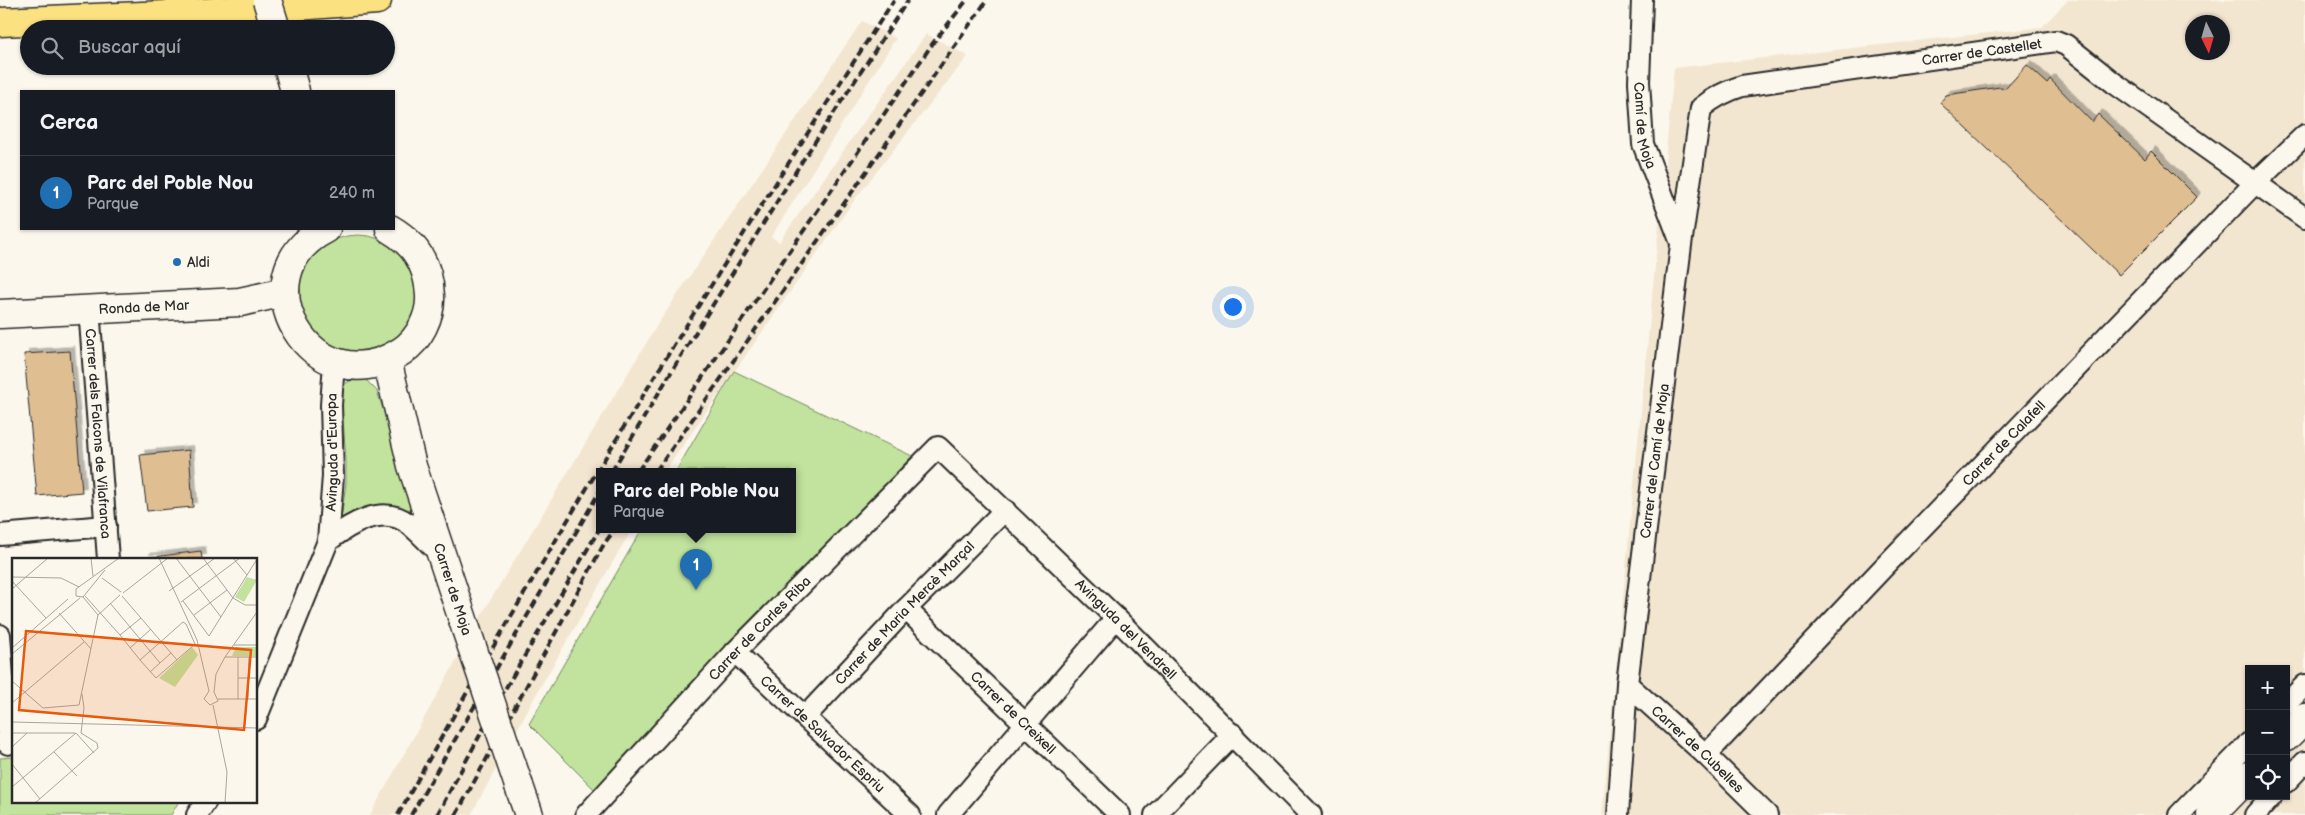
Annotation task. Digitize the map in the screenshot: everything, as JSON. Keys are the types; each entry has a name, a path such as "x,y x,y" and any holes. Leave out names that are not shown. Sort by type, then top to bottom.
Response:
{"highway":[{"path":"47,20 189,14 377,0"},
{"path":"0,22 20,21"}],"street":[{"path":"267,0 273,20"},
{"name":"Camí de Moja","path":"1642,0 1639,82 1643,144 1682,245"},
{"name":"Carrer de Castellet","path":"1701,108 1722,92 1742,86 2056,41 2066,45 2114,83 2305,218"},
{"path":"291,75 296,90"},
{"name":"Carrer del Camí de Moja","path":"1618,815 1627,684 1701,108"},
{"name":"Carrer de Calafell","path":"1706,755 1881,570 2256,182 2305,135"},
{"path":"324,230 314,234 299,250 289,270 285,292 288,314 298,335 314,351 334,362 352,366 370,365 387,360 408,347 423,327 430,304 430,279 421,256 405,237 392,230"},
{"name":"Ronda de Mar","path":"0,314 89,308 240,302 285,292"},
{"name":"Carrer dels Falcons de Vilafranca","path":"89,308 108,558"},
{"name":"Carrer de Moja","path":"387,360 412,466 529,815"},
{"name":"Avinguda d'Europa","path":"258,714 328,541 333,476 331,405 334,362"},
{"name":"Avinguda del Vendrell","path":"938,447 1116,618 1233,734 1311,815"},
{"name":"Carrer de Carles Riba","path":"586,815 735,652 938,447"},
{"name":"Carrer de Maria Mercè Marçal","path":"805,717 906,609 1005,510"},
{"name":"Avinguda d'Europa","path":"328,541 347,526 368,516 388,516 407,522 443,556"},
{"path":"0,535 106,526"},
{"name":"Carrer de Creixell","path":"906,609 1120,815"},
{"path":"948,815 1116,618"},
{"path":"0,635 7,744"},
{"name":"Carrer de Salvador Espriu","path":"735,652 910,815"},
{"name":"Carrer de Cubelles","path":"1627,684 1706,755 1767,815"},
{"path":"2290,700 2305,685"},
{"path":"2290,733 2305,718"},
{"path":"1155,815 1233,734"},
{"path":"2179,815 2245,747"},
{"path":"2290,778 2305,762"},
{"path":"2211,815 2245,780"},
{"path":"2255,815 2268,800"},
{"path":"198,815 205,802"}],"shaded area":[{"path":"2068,0 2305,0 2305,815 1602,815 1674,68 2042,27"},
{"path":"862,21 896,38 771,237 779,242 926,34 968,56 855,199 667,468 596,468 596,533 630,533 538,691 471,815 370,815 485,609 659,322"}],"green space":[{"path":"358,235 380,240 391,245 407,261 412,272 417,294 412,316 407,327 391,343 380,348 358,353 336,348 325,343 309,327 304,316 299,294 304,272 309,261 325,245 336,240"},
{"path":"734,371 912,456 597,792 529,724 640,533 796,533 796,468 678,468"},
{"path":"356,377 365,379 377,391 419,518 340,526 346,483 341,392 345,384"},
{"path":"12,757 12,802 178,802 171,815 0,815 0,758"}],"building":[{"path":"2027,65 2047,83 2050,79 2092,122 2098,114 2145,159 2151,151 2197,197 2119,275 1940,103 1946,95 2000,87 2006,88"},
{"path":"70,351 82,492 37,496 24,354"},
{"path":"189,450 193,507 147,511 140,455"},
{"path":"201,551 202,558 145,558"}],"railway":[{"path":"599,468 701,301 894,0"},
{"path":"614,468 801,163 908,0"},
{"path":"640,468 933,43 967,0"},
{"path":"658,468 987,0"},
{"path":"398,815 456,711 596,474"},
{"path":"411,815 596,498"},
{"path":"437,815 501,696 597,533"},
{"path":"456,815 604,544 612,533"}],"place":[{"name":"Aldi","path":"177,262"},
{"name":"Parc del Poble Nou","path":"696,590"}]}
